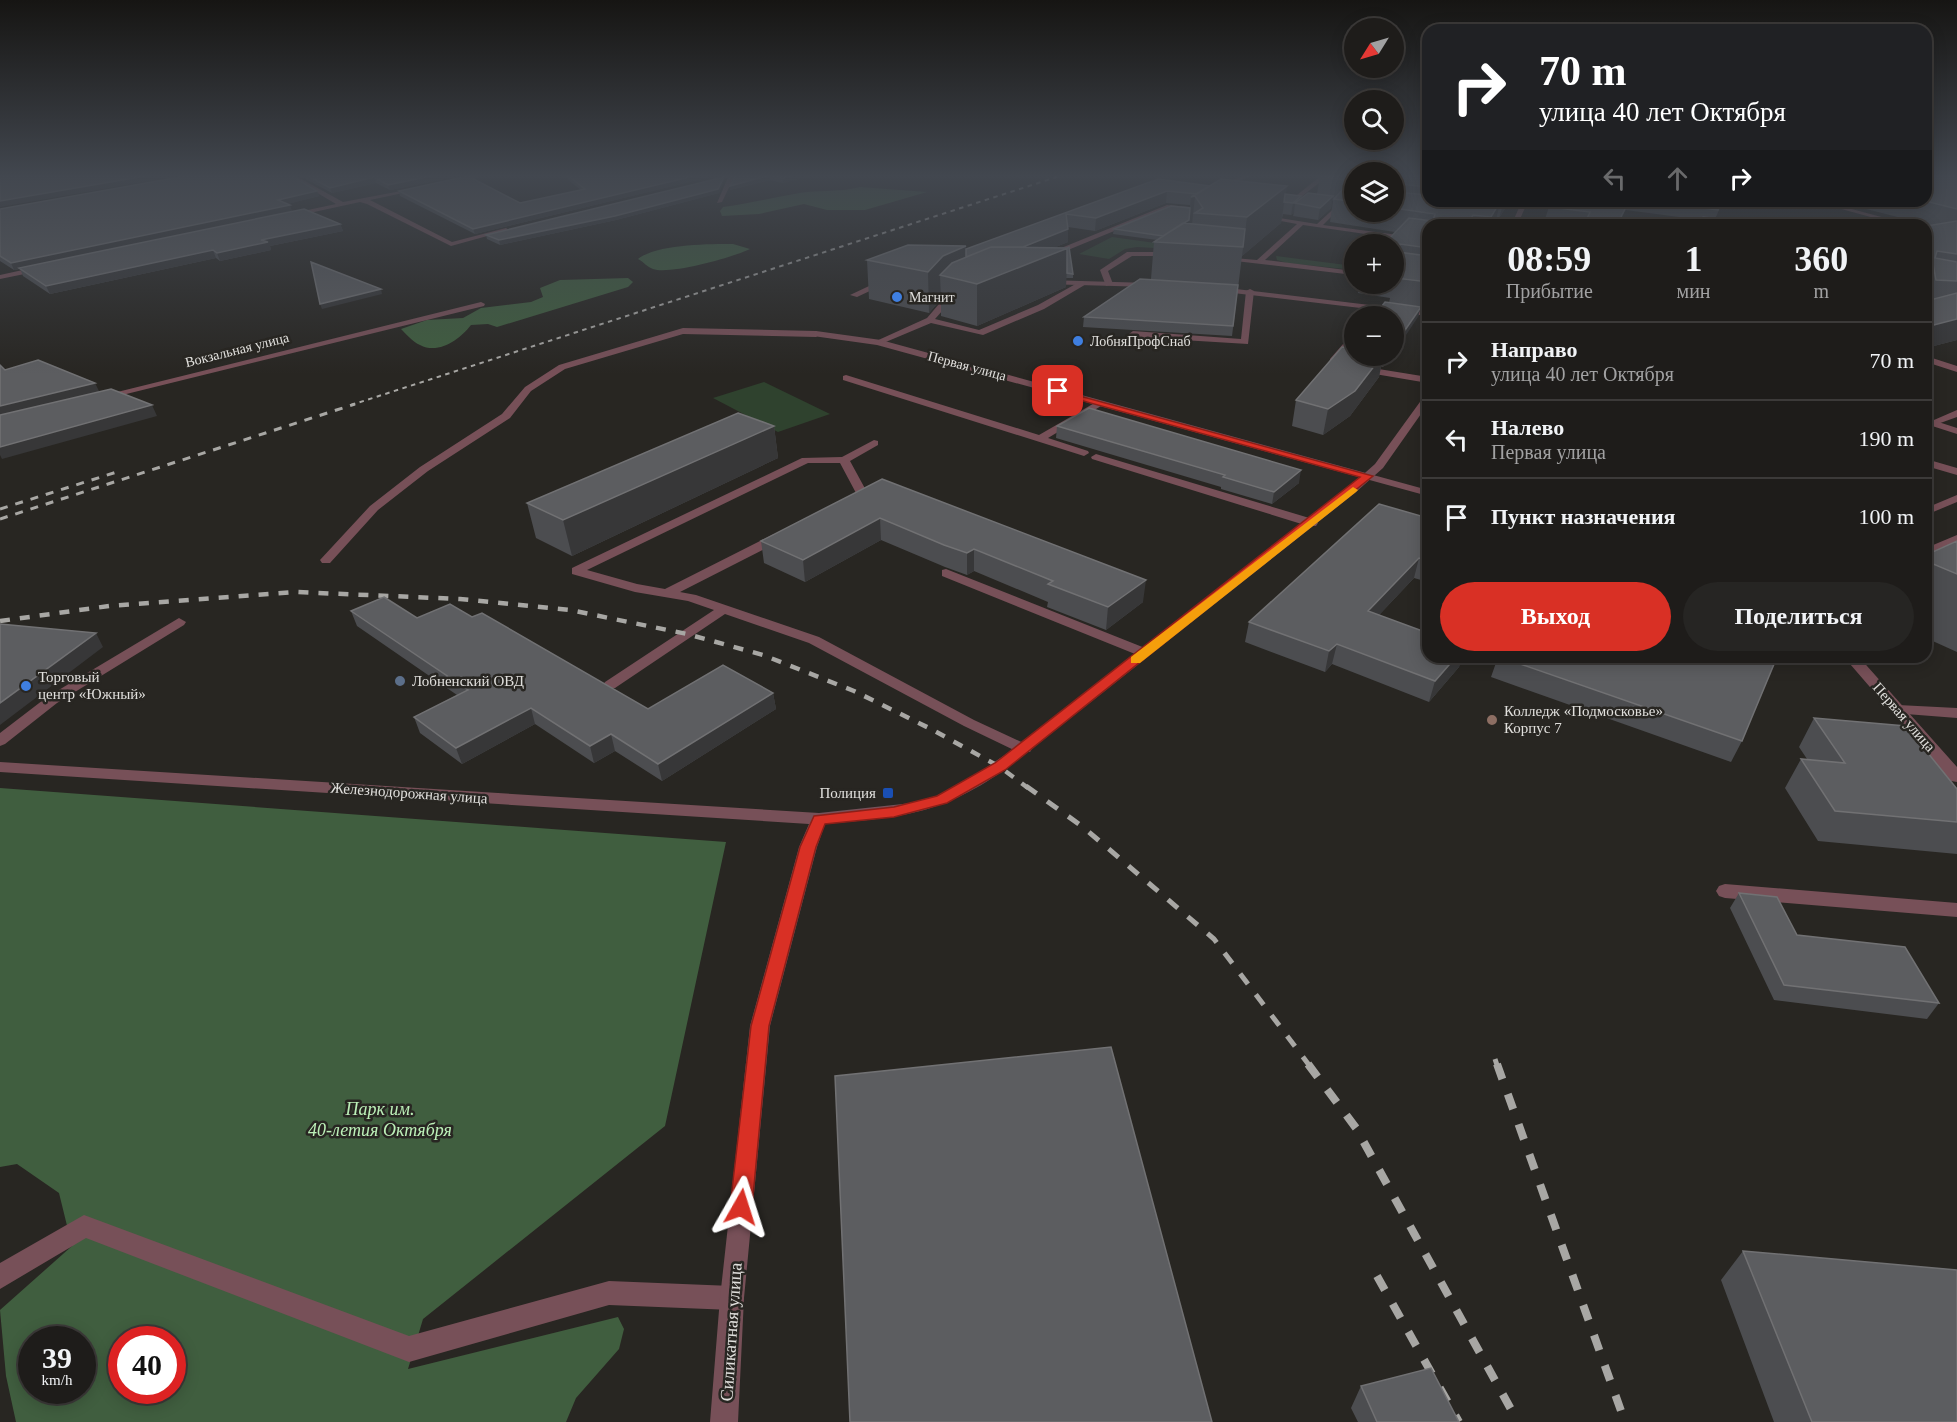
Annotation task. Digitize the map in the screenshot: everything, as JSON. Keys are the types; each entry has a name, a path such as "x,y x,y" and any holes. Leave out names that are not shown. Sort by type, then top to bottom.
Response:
{"street":[{"path":"447,241 452,244 462,241"},
{"path":"1036,260 1082,241"},
{"path":"1259,262 1282,241"},
{"path":"1109,284 1104,270 1130,254 1149,252 1181,255"},
{"path":"1210,258 1344,272"},
{"path":"0,276 46,267"},
{"path":"854,295 893,279"},
{"path":"1039,282 1163,286"},
{"path":"930,320 980,333 1041,307 1084,283"},
{"path":"1207,289 1250,291 1422,313"},
{"path":"1133,334 1245,342 1250,291"},
{"path":"878,342 930,320 948,299 967,292"},
{"name":"Вокзальная улица","path":"92,400 481,304"},
{"name":"Первая улица","path":"326,560 374,508 424,469 506,416 528,389 562,367 682,331 816,334 878,342 1422,491"},
{"path":"1324,371 1344,348"},
{"path":"1932,360 1954,366"},
{"path":"1331,363 1342,365"},
{"path":"1352,367 1422,379"},
{"path":"846,378 1084,453"},
{"path":"1040,439 1101,403"},
{"name":"Железнодорожная улица","path":"0,767 819,819 894,812 942,800 1024,749 1312,523 1379,466 1422,405"},
{"path":"1932,421 1957,413"},
{"path":"1932,423 1957,431"},
{"path":"874,443 844,460 806,460 576,571 724,609 814,640 969,723 1024,749"},
{"path":"1096,457 1312,523"},
{"path":"831,510 862,494 844,460"},
{"path":"1932,464 1957,472"},
{"path":"1932,509 1957,498"},
{"path":"666,594 790,531"},
{"path":"1932,551 1957,539"},
{"path":"946,573 1145,653"},
{"path":"610,685 724,609"},
{"path":"0,741 52,700 179,622"},
{"name":"Первая улица","path":"1856,663 1957,777"},
{"path":"1898,710 1957,713"},
{"name":"Силикатная улица","path":"724,1422 732,1298 760,1026 808,847 819,819"},
{"path":"1725,891 1957,910"},
{"path":"0,1277 84,1226 409,1349 609,1293 732,1298"}],"green space":[{"path":"1104,241 1143,241 1177,246 1172,249 1137,247 1125,249 1109,259 1079,254"},
{"path":"733,244 750,249 717,260 673,270 653,269 638,259 657,250 697,245"},
{"path":"1276,256 1344,265 1344,269 1287,263 1277,260"},
{"path":"628,278 633,282 628,287 497,327 488,324 471,325 455,340 442,347 427,348 420,345 401,329 427,320 463,318 481,308 531,302 543,297 540,288 560,280"},
{"path":"764,382 830,414 778,432 713,398"},
{"name":"Парк им. 40-летия Октября","path":"0,788 726,842 665,1126 423,1319 408,1369 618,1317 624,1329 619,1349 576,1398 566,1422 16,1422 6,1376 0,1310 72,1246 59,1193 17,1164 0,1167"}],"building":[{"path":"0,241 115,241 11,263 0,256"},
{"path":"148,241 268,242 217,253 213,250 46,286 19,268"},
{"path":"987,241 1037,241 1023,247 991,247 966,257 966,249"},
{"path":"1155,241 1244,241 1243,247"},
{"path":"1404,241 1422,241 1422,247 1404,245"},
{"path":"1932,241 1957,241 1957,254 1937,251 1935,258 1957,262 1957,281 1936,280"},
{"path":"908,245 966,246 943,256 928,272 867,260"},
{"path":"991,247 1068,248 977,284 940,275 952,263"},
{"path":"1069,247 1073,274 1067,273 1067,248"},
{"path":"1404,253 1422,255 1422,281 1404,279"},
{"path":"311,262 381,289 320,304"},
{"path":"1140,279 1238,285 1233,326 1084,317"},
{"path":"1957,293 1957,319 1932,325 1932,299"},
{"path":"1385,302 1421,307 1404,332 1404,306 1382,306"},
{"path":"1342,347 1344,347 1344,366 1374,366 1355,391 1328,409 1296,400"},
{"path":"38,360 95,383 0,406 0,365 5,370"},
{"path":"111,389 152,405 0,447 0,415"},
{"path":"1089,408 1301,470 1274,492 1223,477 1225,475 1057,426"},
{"path":"738,413 774,426 563,520 527,503"},
{"path":"882,479 1146,580 1108,607 1048,584 1053,581 974,549 967,553 880,518 803,560 761,541"},
{"path":"1379,504 1422,516 1422,559 1419,558 1368,611 1422,631 1422,663 1451,663 1435,681 1337,644 1329,651 1249,622"},
{"path":"1957,541 1957,574 1932,564 1932,552"},
{"path":"384,597 417,618 450,604 472,617 482,613 648,709 723,665 773,693 658,764 611,734 590,746 531,708 456,748 414,717 468,690 351,611"},
{"path":"0,624 96,633 0,703"},
{"path":"1517,663 1774,663 1742,741"},
{"path":"1814,718 1906,726 1957,789 1957,822 1835,811 1801,759 1845,763"},
{"path":"1739,893 1777,897 1797,935 1905,947 1939,1003 1784,985"},
{"path":"1111,1047 1212,1422 850,1422 835,1076"},
{"path":"1743,1251 1957,1270 1957,1422 1812,1422"},
{"path":"1431,1368 1459,1422 1377,1422 1361,1386"}],"railway":[{"path":"351,405 858,241"},
{"path":"0,519 355,404"},
{"path":"0,509 120,471"},
{"path":"0,621 109,606 296,592 460,599 570,610 687,634 763,655 854,691 931,729 1000,767 1028,788"},
{"path":"1026,786 1083,827 1214,939 1309,1065"},
{"path":"1495,1059 1497,1065"},
{"path":"1308,1064 1356,1128 1518,1422"},
{"path":"1497,1064 1625,1422"},
{"path":"1377,1276 1459,1422"}],"slow traffic":[{"path":"1136,660 1353,490"}],"place":[{"name":"Магнит","path":"897,297"},
{"name":"ЛобняПрофСнаб","path":"1078,341"},
{"name":"Лобненский ОВД","path":"400,681"},
{"name":"Торговый центр «Южный»","path":"26,686"},
{"name":"Колледж «Подмосковье» Корпус 7","path":"1492,720"},
{"name":"Полиция","path":"888,793"}],"route":[{"path":"741,1207 760,1026 808,847 819,819 894,812 942,800 1000,766 1312,523 1368,476 1058,391"}]}
